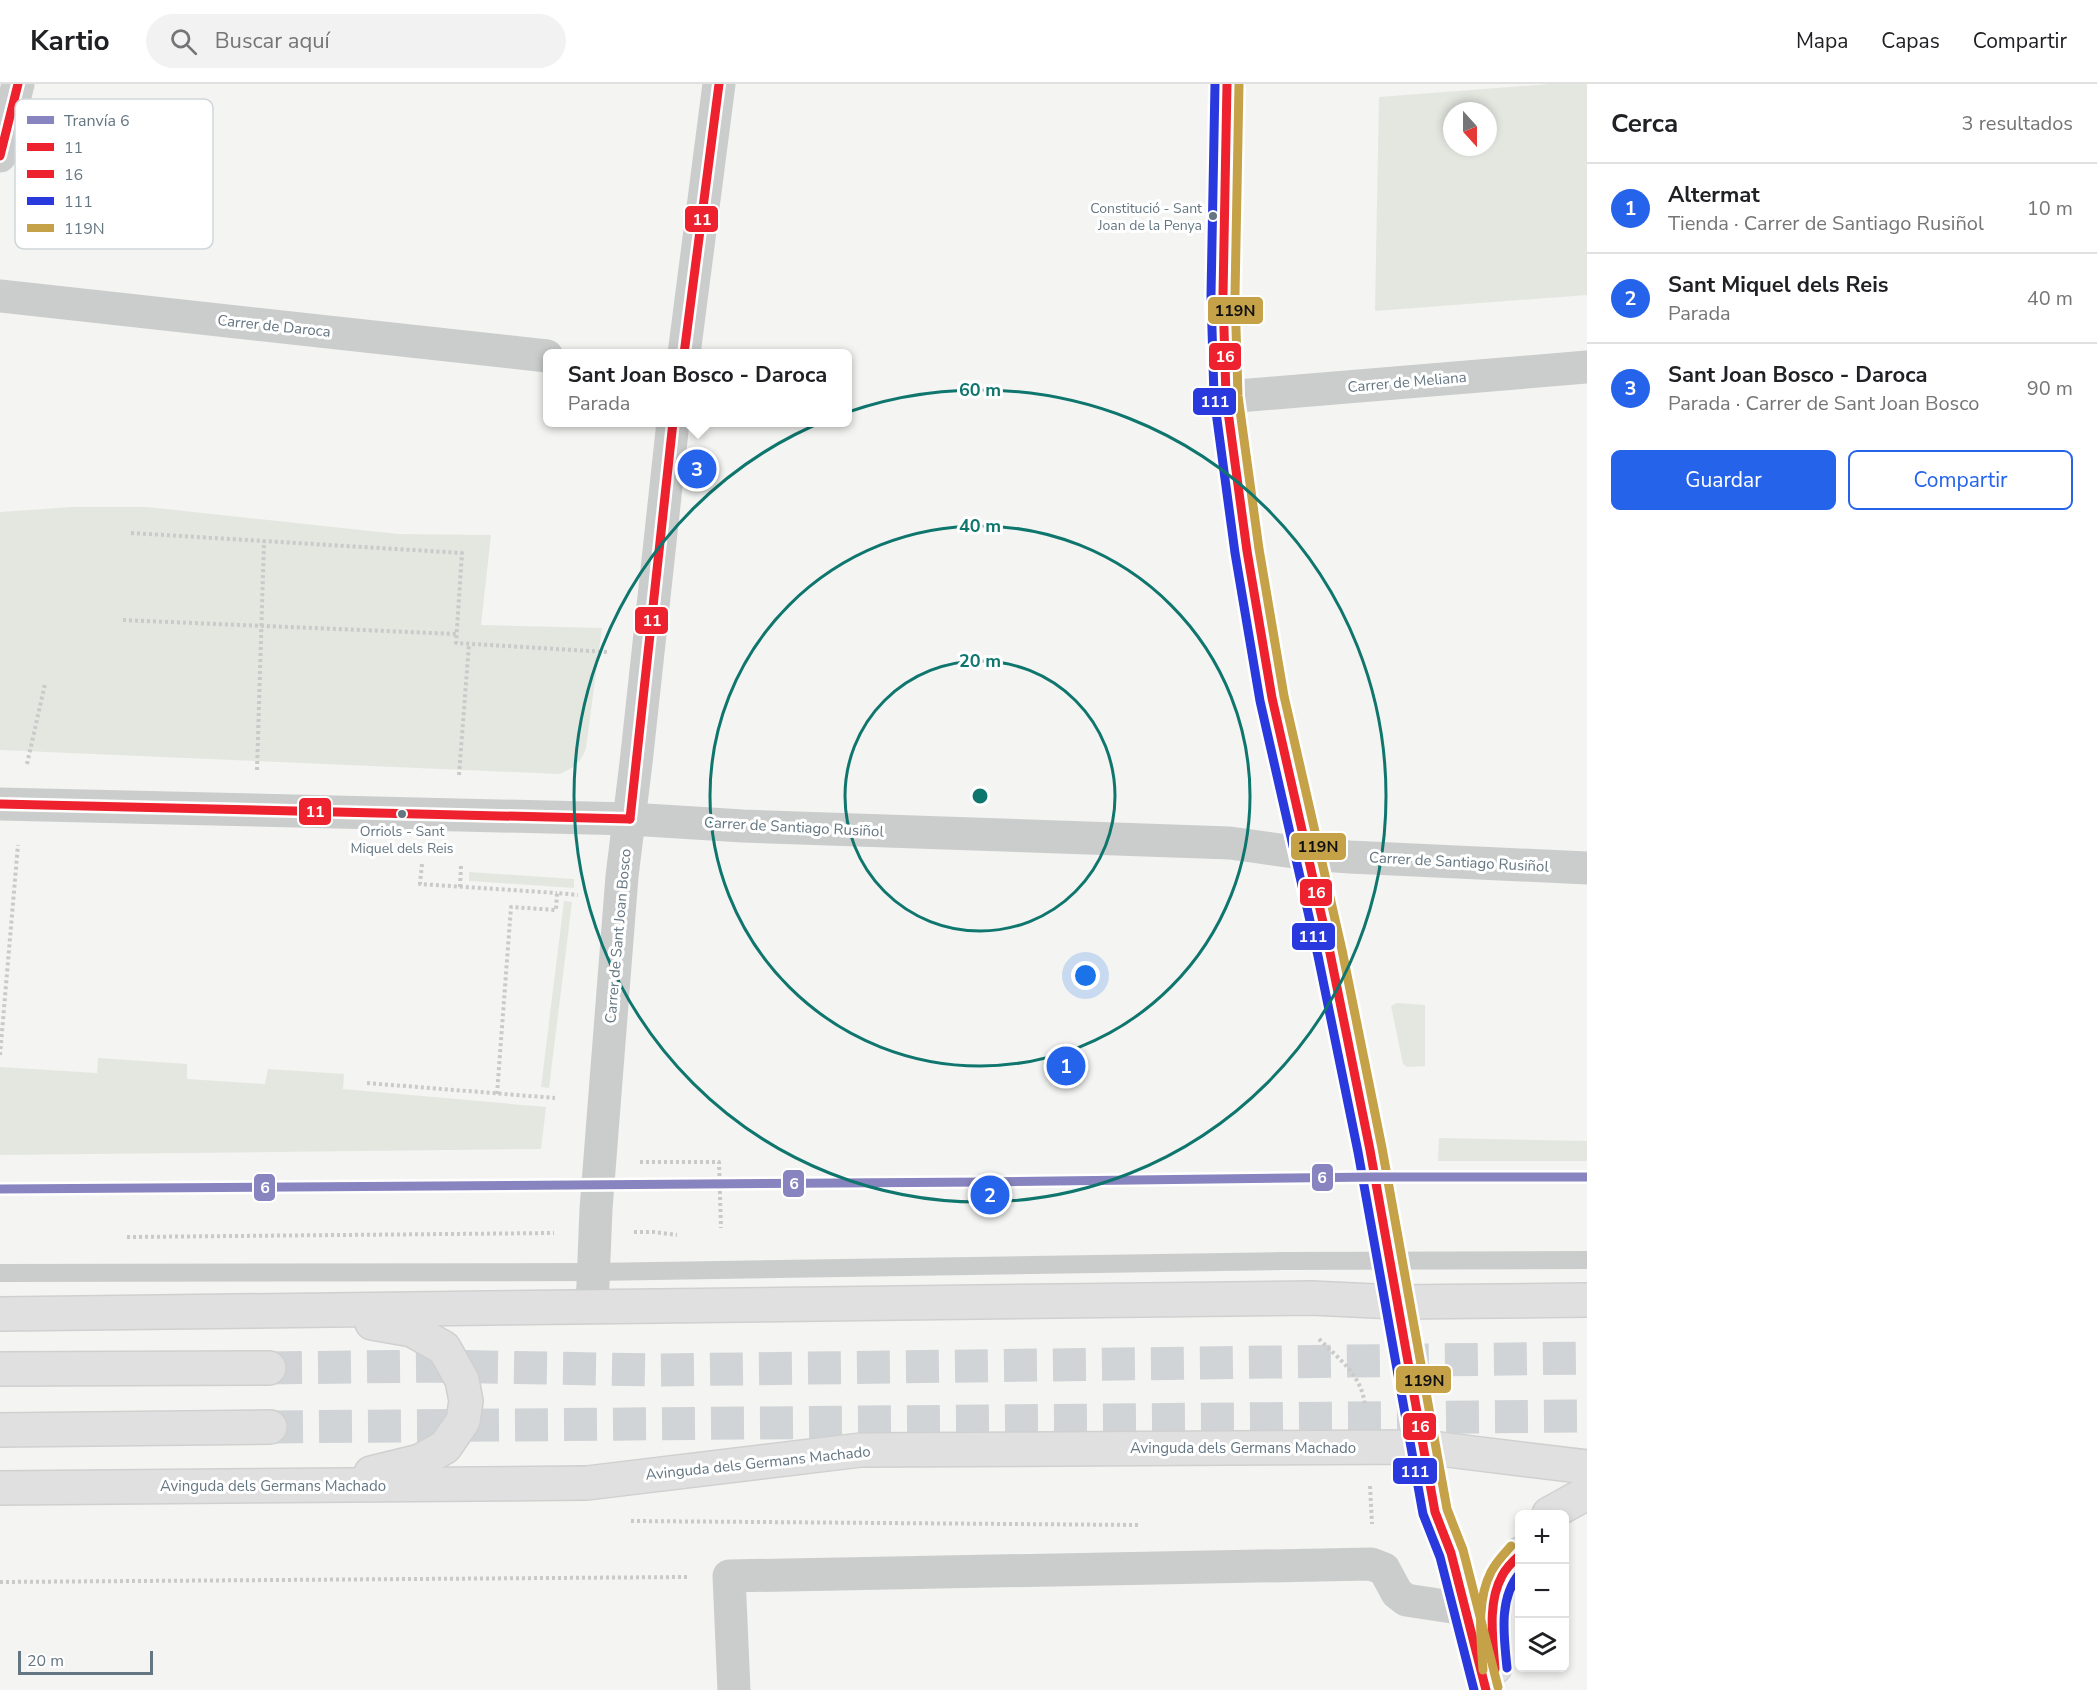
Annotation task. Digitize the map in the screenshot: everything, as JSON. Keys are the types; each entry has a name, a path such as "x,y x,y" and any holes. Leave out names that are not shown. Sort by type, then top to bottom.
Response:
{"main road":[{"path":"1227,84 1223,295 1227,397 1247,551 1272,698 1330,952 1370,1150 1435,1512 1451,1553 1486,1690"},
{"path":"0,1314 1311,1298 1396,1302 1587,1300"},
{"path":"307,1311 412,1330 423,1336 444,1348 462,1380 466,1401 463,1420 446,1447 420,1461 320,1486"},
{"path":"0,1370 269,1368"},
{"path":"0,1430 270,1427"},
{"name":"Avinguda dels Germans Machado","path":"0,1488 587,1483 861,1450 1423,1447 1587,1467"},
{"path":"1558,1510 1587,1493"},
{"path":"1497,1690 1492,1632 1498,1587 1502,1577 1515,1560"}],"street":[{"path":"0,156 18,84"},
{"path":"685,349 719,84"},
{"name":"Carrer de Daroca","path":"0,296 543,356"},
{"name":"Carrer de Meliana","path":"1227,397 1587,367"},
{"name":"Carrer de Sant Joan Bosco","path":"592,1307 595,1232 622,876 674,427"},
{"name":"Carrer de Santiago Rusiñol","path":"0,804 630,819 743,826 1230,843 1308,854 1587,868"},
{"path":"734,1690 729,1576 1371,1564 1384,1569 1397,1593 1406,1600 1465,1609"}],"lane":[{"path":"0,1273 593,1272 1587,1260"}],"path":[{"path":"131,533 462,554 456,643 608,652"},
{"path":"257,771 264,541"},
{"path":"123,620 457,634"},
{"path":"458,778 469,644"},
{"path":"27,764 45,684"},
{"path":"0,1055 18,845"},
{"path":"422,864 420,884 578,895"},
{"path":"460,887 461,866"},
{"path":"497,1094 511,907 556,910 557,893"},
{"path":"367,1083 555,1098"},
{"path":"640,1162 719,1162 721,1228"},
{"path":"118,1237 654,1232"},
{"path":"1312,1332 1357,1377 1364,1394"},
{"path":"622,1521 1144,1525"},
{"path":"0,1582 729,1576"}],"shaded area":[{"path":"1550,84 1587,84 1587,295 1375,311 1379,97"},
{"path":"73,507 147,507 398,534 491,535 481,625 602,628 586,748 582,758 569,770 559,774 0,750 0,512"},
{"path":"469,872 574,879 574,888 469,881"},
{"path":"564,901 572,902 549,1088 541,1087"},
{"path":"1397,1003 1425,1005 1425,1066 1407,1067 1403,1064 1391,1006"},
{"path":"98,1058 187,1064 187,1079 265,1084 268,1069 344,1074 343,1089 546,1107 541,1149 0,1155 0,1067 97,1073"},
{"path":"1439,1138 1587,1141 1587,1161 1438,1161"}],"tunnel":[{"path":"269,1368 432,1366 657,1370 1587,1358"},
{"path":"270,1427 1587,1416"}],"tram line":[{"name":"6","path":"0,1189 1587,1177"}],"transit line":[{"name":"11","path":"0,156 18,84"},
{"name":"11","path":"685,349 719,84"},
{"name":"111","path":"1215,84 1211,295 1214,397 1235,553 1260,701 1318,956 1358,1152 1423,1514 1440,1557 1474,1690"},
{"name":"16","path":"1227,84 1223,295 1226,397 1247,551 1272,698 1330,953 1370,1150 1435,1512 1451,1553 1486,1690"},
{"name":"119N","path":"1239,84 1235,295 1238,396 1259,549 1284,696 1342,950 1382,1148 1447,1509 1463,1550 1498,1687"},
{"name":"11","path":"630,819 672,427"},
{"name":"11","path":"0,804 630,819"},
{"name":"119N","path":"1483,1670 1481,1646 1483,1595 1493,1568 1511,1546"},
{"name":"16","path":"1495,1669 1492,1634 1494,1598 1504,1573 1515,1560"},
{"name":"111","path":"1507,1668 1504,1631 1505,1606 1515,1580"}],"place":[{"name":"Constitució - Sant Joan de la Penya","path":"1213,216"},
{"name":"Sant Joan Bosco - Daroca","path":"697,469"},
{"name":"Orriols - Sant Miquel dels Reis","path":"402,814"},
{"name":"Altermat","path":"1066,1066"},
{"name":"Sant Miquel dels Reis","path":"990,1195"}]}
